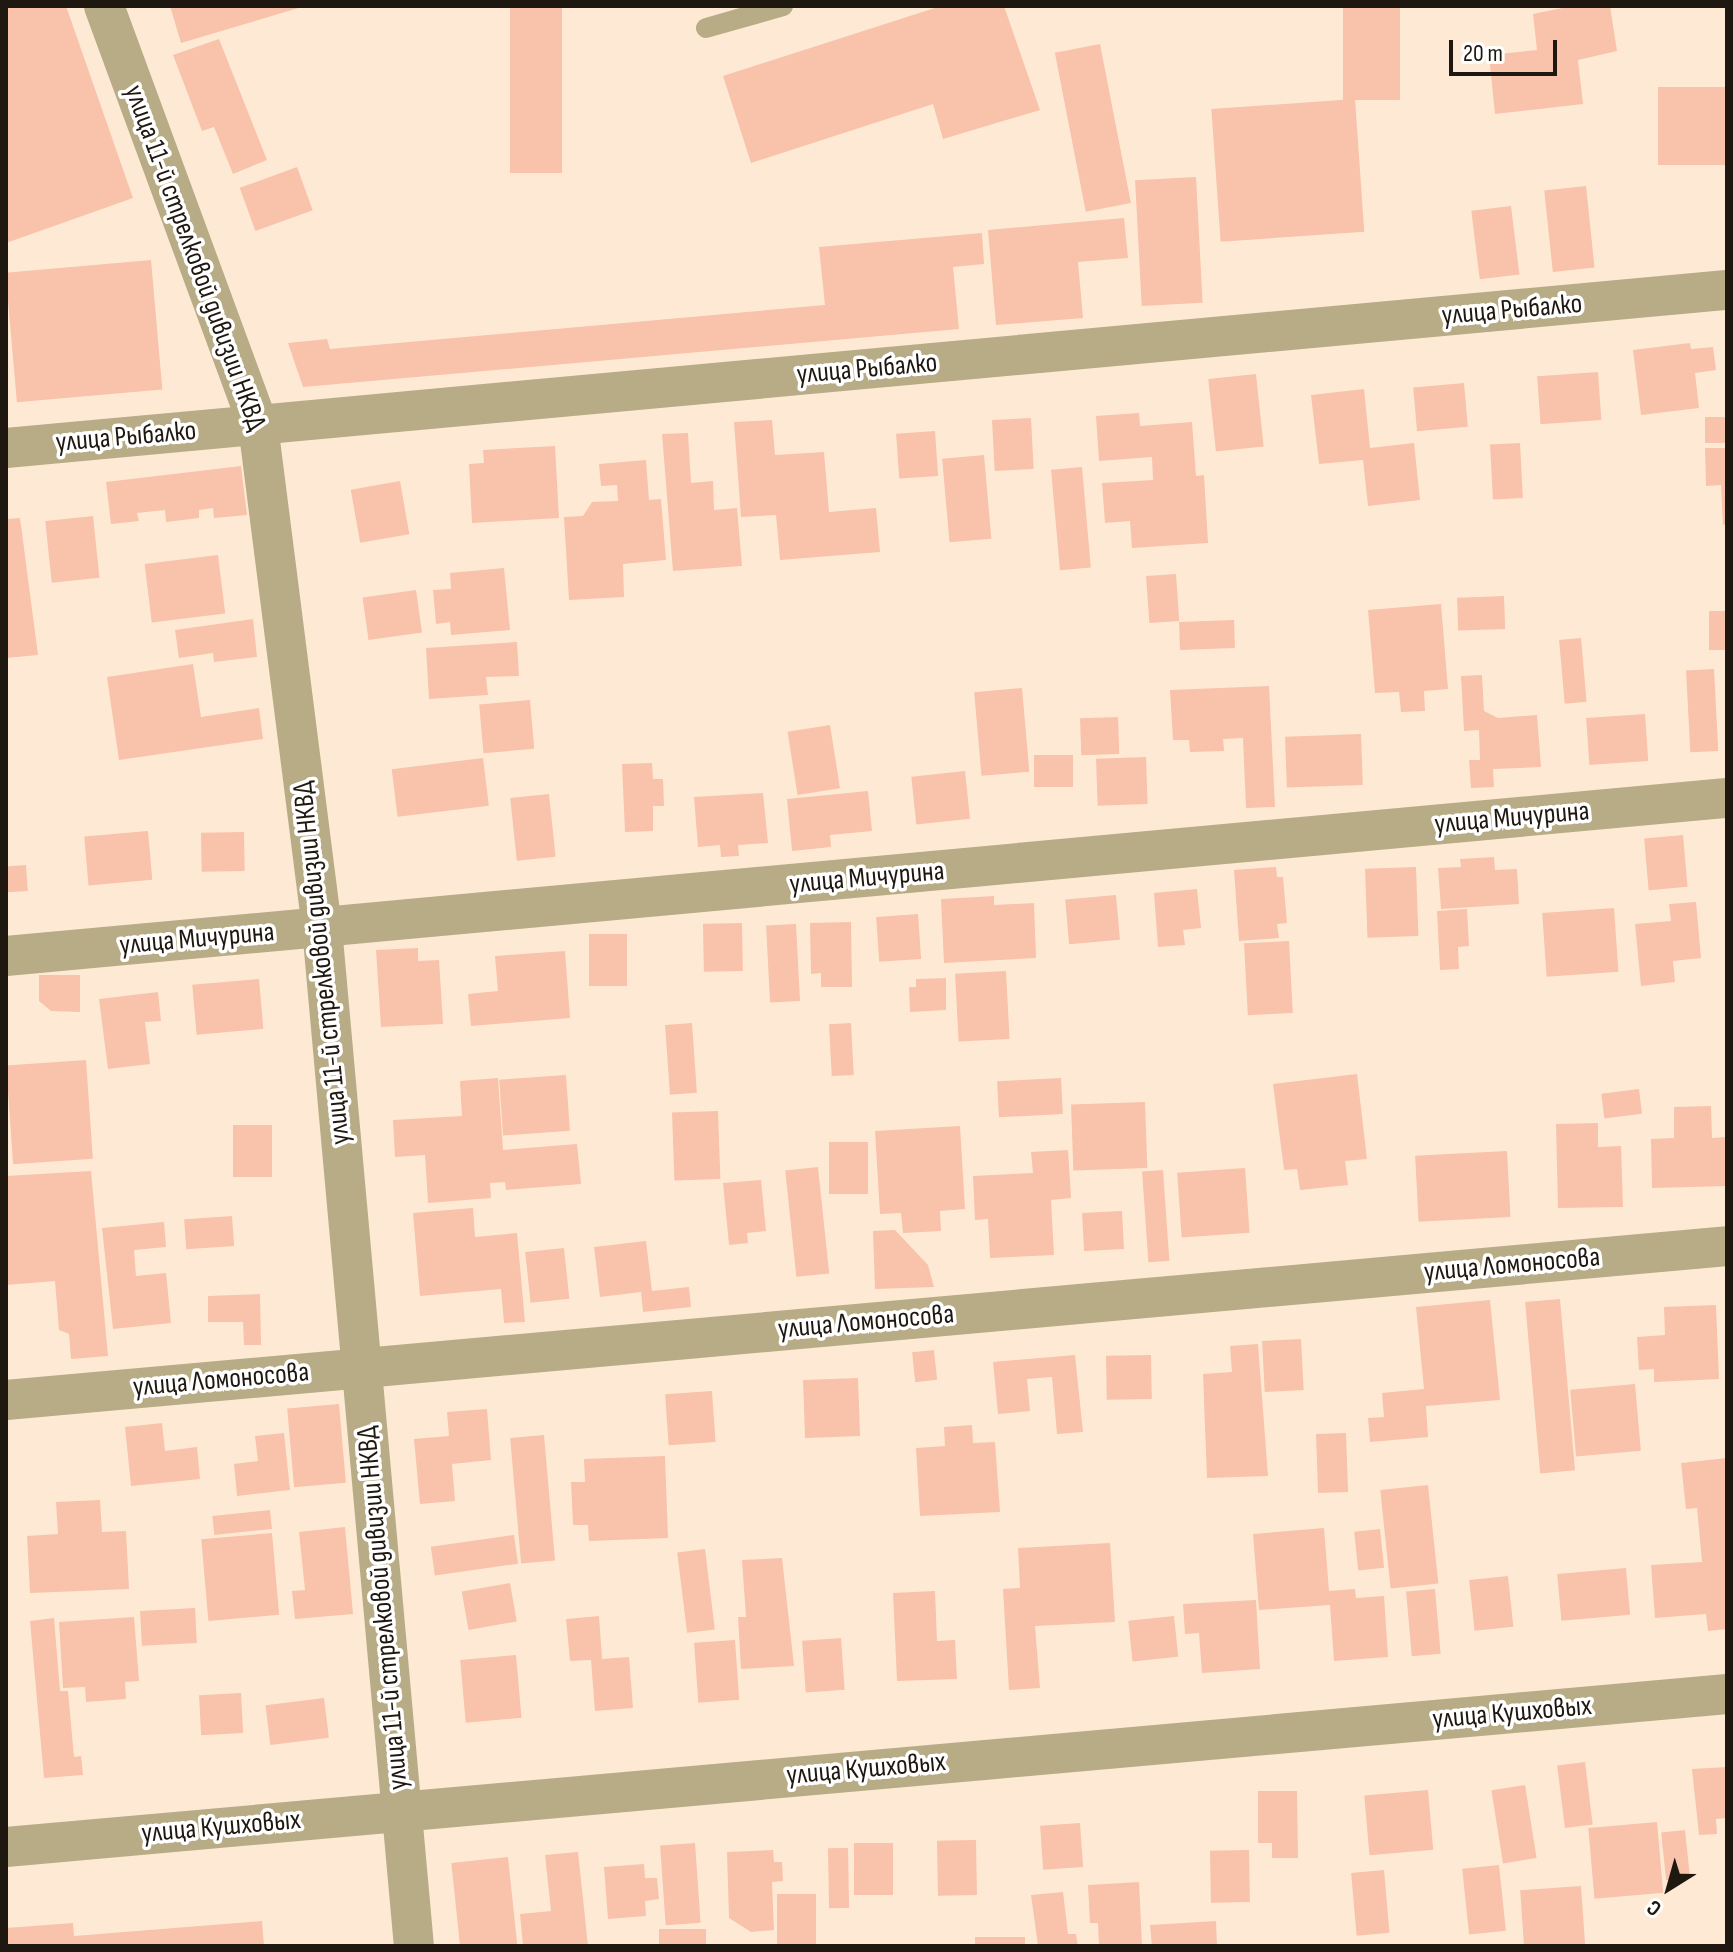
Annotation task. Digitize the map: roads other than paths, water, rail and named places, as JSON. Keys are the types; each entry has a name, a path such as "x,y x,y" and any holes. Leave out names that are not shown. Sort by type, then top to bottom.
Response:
{"street":[{"name":"улица 11-й стрелковой дивизии НКВД","path":"104,6 258,425 322,928 414,1946"},
{"name":"улица Рыбалко","path":"6,448 1727,290"},
{"name":"улица Мичурина","path":"6,956 1727,798"},
{"name":"улица Ломоносова","path":"6,1400 1727,1246"},
{"name":"улица Кушховых","path":"6,1847 1727,1694"}],"lane":[{"path":"706,28 783,6"}]}
